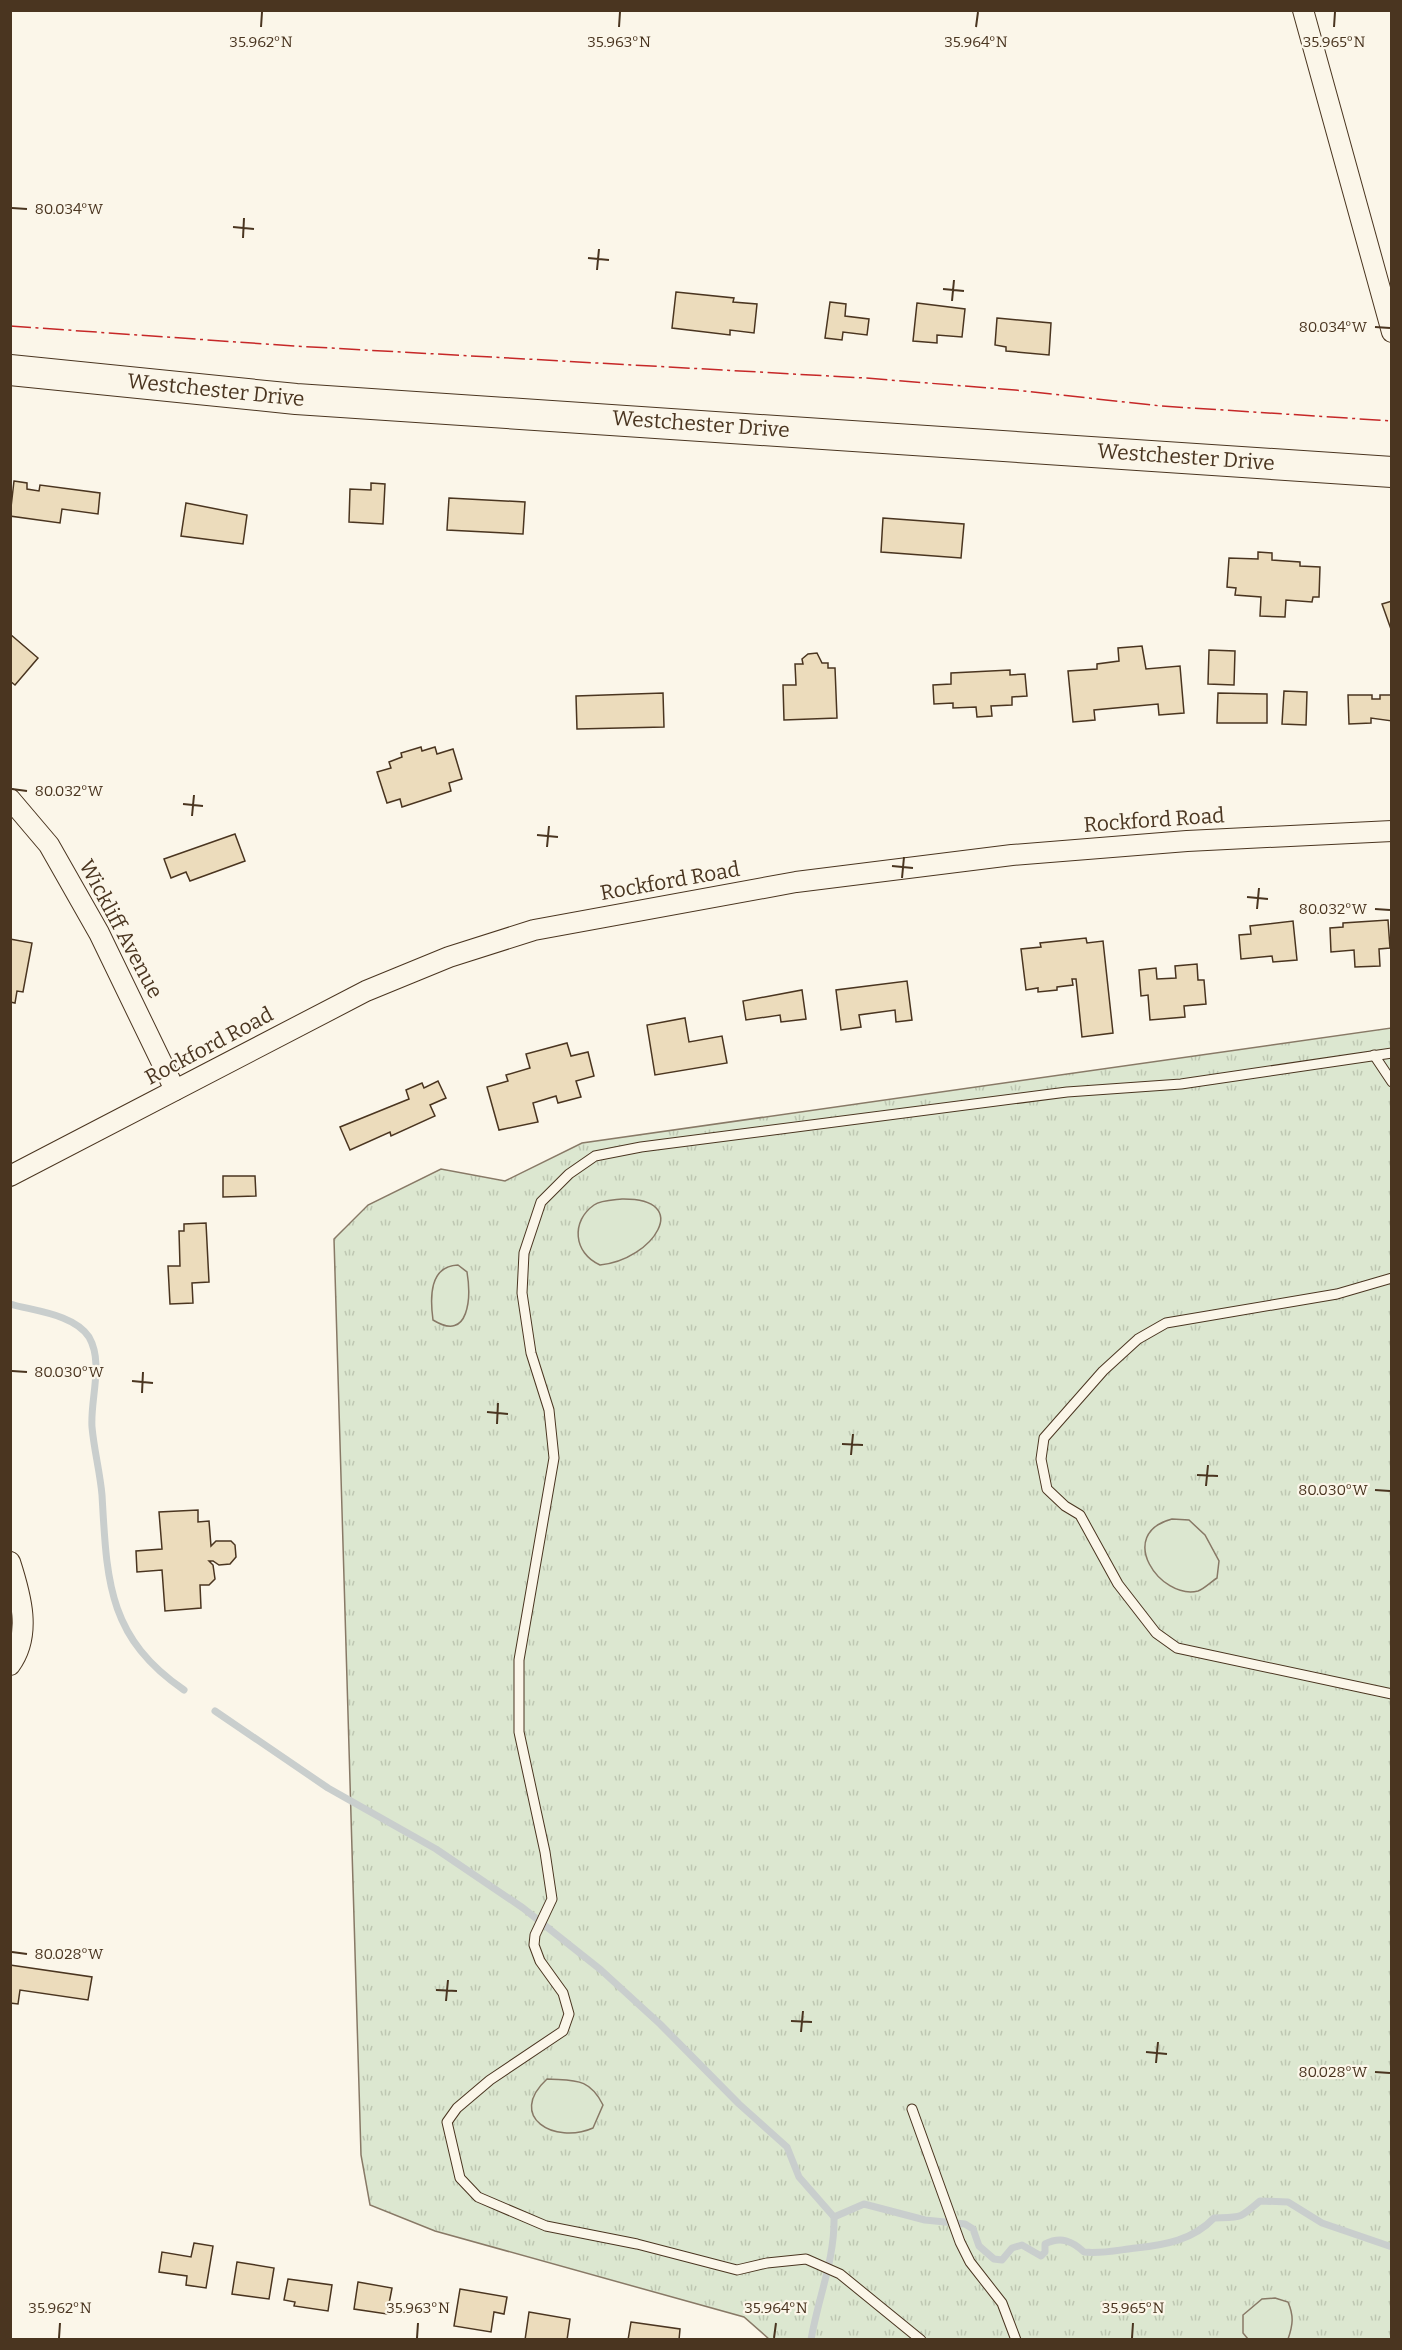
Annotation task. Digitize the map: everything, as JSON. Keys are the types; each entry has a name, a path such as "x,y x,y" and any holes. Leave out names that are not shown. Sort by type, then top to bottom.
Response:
{"main road":[{"name":"Westchester Drive","path":"10,370 296,399 1392,472"}],"street":[{"path":"1303,10 1392,332"},
{"name":"Wickliff Avenue","path":"10,799 49,845 99,933 175,1090"},
{"name":"Rockford Road","path":"10,1176 366,991 449,957 534,930 796,882 1012,855 1187,841 1392,831"},
{"path":"10,1562 24,1620 21,1646 10,1665"}],"lane":[{"path":"921,2340 840,2274 815,2263 795,2259 737,2270 636,2244 546,2226 478,2196 459,2178 447,2122 457,2108 489,2080 562,2031 569,2014 563,1993 540,1961 534,1945 535,1935 549,1910 552,1899 545,1852 519,1732 519,1660 554,1458 549,1410 531,1353 522,1293 524,1253 541,1202 569,1174 595,1156 641,1146 1067,1092 1181,1083 1392,1053"},
{"path":"1374,1055 1392,1082"},
{"path":"1392,1278 1337,1294 1166,1323 1138,1339 1103,1371 1044,1438 1041,1459 1047,1489 1065,1506 1080,1515 1118,1584 1156,1633 1177,1648 1392,1694"},
{"path":"912,2109 960,2242 970,2262 1002,2303 1016,2340"}],"green space":[{"path":"1391,1028 1391,2339 769,2339 744,2317 435,2231 370,2205 361,2155 334,1239 368,1205 441,1169 505,1181 582,1143"},
{"path":"622,1199 644,1201 656,1208 661,1218 658,1230 649,1242 636,1252 619,1261 600,1265 584,1253 580,1245 578,1236 581,1219 597,1203"},
{"path":"458,1265 467,1272 468,1304 461,1321 454,1326 445,1326 433,1320 432,1293 441,1271"},
{"path":"1172,1519 1189,1520 1205,1535 1219,1561 1217,1578 1203,1589 1184,1591 1170,1586 1149,1564 1145,1551 1147,1538 1155,1527"},
{"path":"547,2079 580,2082 592,2089 603,2105 593,2128 564,2133 540,2124 534,2116 532,2105 536,2093"},
{"path":"1275,2298 1288,2302 1290,2307 1292,2321 1288,2339 1248,2339 1243,2333 1243,2315 1262,2299"}],"building":[{"path":"676,292 734,298 733,302 757,304 754,333 730,330 730,335 672,328"},
{"path":"830,302 846,304 845,316 869,319 867,335 843,332 842,340 825,338"},
{"path":"917,303 965,309 962,337 937,335 937,343 913,341"},
{"path":"997,318 1051,323 1049,355 1006,351 1006,347 995,345"},
{"path":"14,481 27,483 27,489 39,491 40,485 100,493 98,514 62,509 60,523 10,516"},
{"path":"371,483 385,484 383,524 349,522 350,489 371,490"},
{"path":"449,498 525,502 523,534 447,530"},
{"path":"186,503 247,515 243,544 181,536"},
{"path":"883,518 964,524 961,558 881,552"},
{"path":"1258,552 1272,553 1272,560 1300,562 1300,566 1320,567 1319,597 1313,597 1312,602 1286,600 1285,617 1260,616 1261,597 1235,595 1236,588 1227,587 1229,558 1258,559"},
{"path":"1392,601 1392,632 1382,604"},
{"path":"10,634 38,658 15,685 10,681"},
{"path":"1142,646 1146,669 1180,666 1184,713 1159,715 1158,704 1094,710 1095,720 1073,722 1068,671 1097,669 1097,664 1119,661 1118,648"},
{"path":"1209,650 1235,651 1234,685 1208,684"},
{"path":"817,653 822,663 828,663 828,668 835,668 837,718 784,720 783,685 796,685 795,664 803,664 802,659 808,654"},
{"path":"1010,670 1010,675 1025,674 1027,696 1012,697 1012,705 991,706 992,716 977,717 976,707 953,708 953,703 934,704 933,685 951,684 951,673"},
{"path":"1284,691 1307,692 1306,725 1282,724"},
{"path":"663,693 664,727 577,729 576,696"},
{"path":"1218,693 1267,694 1267,723 1217,723"},
{"path":"1348,695 1372,695 1372,699 1380,699 1380,695 1392,695 1392,721 1371,718 1371,723 1349,724"},
{"path":"421,747 422,751 435,747 437,754 453,749 462,779 449,783 451,791 402,807 400,799 387,803 377,772 391,768 389,762 402,757 401,753"},
{"path":"235,834 245,861 190,881 186,872 171,878 164,859"},
{"path":"1388,920 1390,948 1379,949 1380,966 1355,967 1354,950 1331,952 1330,928 1343,927 1343,923"},
{"path":"1293,921 1297,960 1273,962 1272,956 1241,959 1239,935 1251,934 1250,926"},
{"path":"1086,938 1087,943 1103,941 1113,1033 1082,1037 1076,979 1072,979 1073,985 1057,987 1057,990 1038,992 1038,988 1026,990 1021,949 1041,947 1040,943"},
{"path":"10,939 32,943 23,992 17,991 15,1003 10,1002"},
{"path":"1197,964 1198,980 1204,980 1206,1004 1184,1006 1185,1017 1150,1020 1148,995 1141,996 1139,970 1156,968 1157,979 1176,978 1175,966"},
{"path":"907,981 912,1020 896,1022 895,1010 859,1015 861,1027 841,1030 836,990"},
{"path":"802,990 806,1019 781,1022 780,1015 746,1020 743,1001"},
{"path":"685,1018 689,1042 722,1036 727,1063 655,1075 647,1025"},
{"path":"567,1043 571,1056 588,1052 594,1076 576,1081 581,1097 558,1103 556,1096 533,1103 538,1122 499,1130 487,1087 508,1081 506,1075 530,1068 526,1054"},
{"path":"438,1081 446,1098 430,1105 435,1116 391,1136 390,1132 350,1150 340,1127 409,1099 406,1090 422,1083 424,1088"},
{"path":"223,1176 255,1176 256,1196 223,1197"},
{"path":"206,1223 209,1282 192,1283 193,1303 170,1304 168,1266 180,1266 179,1231 184,1231 184,1224"},
{"path":"198,1510 198,1522 209,1521 211,1546 216,1541 231,1541 235,1545 236,1557 230,1564 219,1565 209,1561 213,1565 215,1579 209,1585 200,1585 201,1608 165,1611 162,1570 137,1572 136,1551 162,1549 159,1512"},
{"path":"10,1965 92,1977 88,2000 20,1990 18,2004 10,2003"},
{"path":"194,2243 213,2246 206,2288 186,2285 187,2276 159,2272 162,2252 191,2257"},
{"path":"237,2262 274,2268 269,2299 232,2294"},
{"path":"288,2279 332,2285 328,2311 294,2306 295,2302 284,2300"},
{"path":"358,2282 392,2288 387,2314 354,2309"},
{"path":"460,2289 507,2297 504,2314 494,2312 491,2332 454,2326"},
{"path":"529,2312 570,2319 567,2340 525,2340"},
{"path":"631,2322 680,2329 679,2340 628,2340"}],"waterway":[{"path":"10,1304 64,1318 82,1329 89,1337 96,1358 92,1427 101,1486 106,1554 116,1604 139,1649 159,1670 184,1690"},
{"path":"215,1711 328,1788 436,1849 523,1908 601,1970 660,2024 739,2104 787,2147 799,2177 834,2217 832,2248 811,2340"},
{"path":"834,2217 864,2204 925,2220 965,2224 973,2229 979,2246 994,2259 1002,2260 1012,2248 1022,2245 1041,2256 1045,2252 1045,2244 1056,2240 1066,2241 1084,2252 1157,2245 1197,2232 1214,2218 1240,2216 1260,2201 1288,2202 1322,2223 1392,2247"}],"power":[{"path":"10,326 294,346 865,378 1015,390 1161,406 1392,421"}]}
